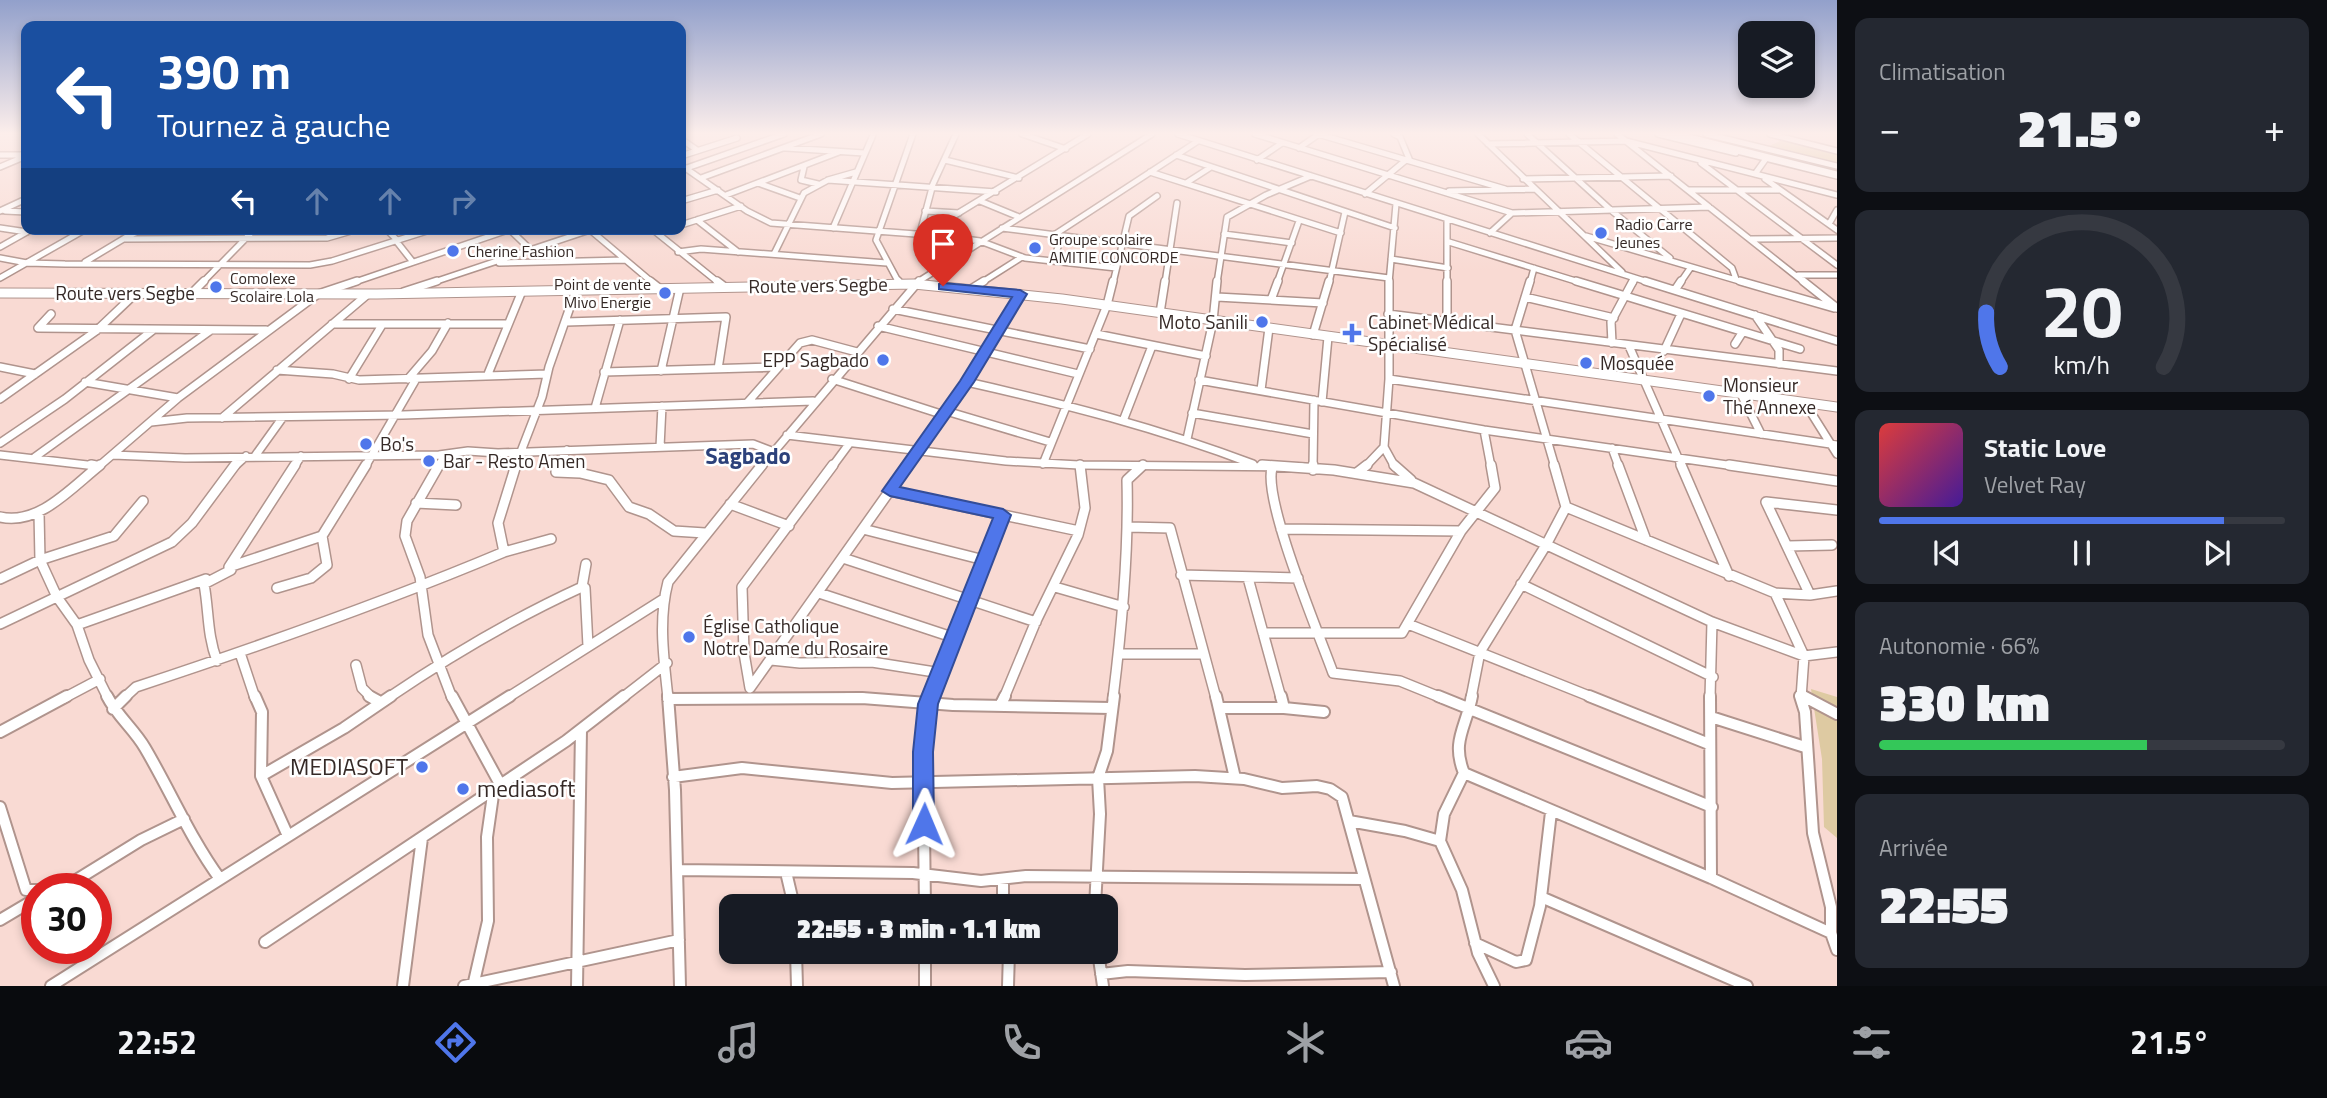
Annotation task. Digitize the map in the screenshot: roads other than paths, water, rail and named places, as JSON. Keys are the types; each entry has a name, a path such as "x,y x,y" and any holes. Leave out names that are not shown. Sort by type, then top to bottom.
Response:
{"main road":[{"name":"Route vers Segbe","path":"0,293 397,294 901,284 971,289 1107,305 1837,407"}],"street":[{"path":"704,180 766,221 786,225 922,234 980,241 1022,257 1116,268"},
{"path":"726,195 767,180"},
{"path":"801,180 818,184"},
{"path":"828,180 996,192"},
{"path":"774,254 800,198 808,189 828,180"},
{"path":"897,180 877,231 877,244 901,284"},
{"path":"922,234 925,211 935,180"},
{"path":"922,234 1016,180"},
{"path":"680,986 673,777 662,600 673,573 813,401 914,285 1078,180"},
{"path":"1054,235 1138,180"},
{"path":"1174,180 1341,233"},
{"path":"1186,184 1192,180"},
{"path":"1249,180 1395,228"},
{"path":"1187,439 1213,321 1220,256 1228,216 1302,180"},
{"path":"1323,180 1837,341"},
{"path":"1365,194 1381,180"},
{"path":"1405,180 1512,213 1709,207"},
{"path":"1474,180 1505,189"},
{"path":"1524,180 1624,274"},
{"path":"1579,180 1612,211 1674,261"},
{"path":"1625,180 1734,270 1736,279"},
{"path":"1676,180 1837,308"},
{"path":"1724,180 1837,265"},
{"path":"1766,180 1837,230"},
{"path":"1779,180 1837,195"},
{"path":"833,228 852,181"},
{"path":"758,183 800,198"},
{"path":"1443,191 1535,189"},
{"path":"686,200 718,190"},
{"path":"1689,190 1780,190"},
{"path":"1043,464 1107,305 1130,214 1157,196"},
{"path":"0,211 21,201"},
{"path":"980,201 1019,217"},
{"path":"1160,313 1172,250 1177,203"},
{"path":"1396,204 1389,278 1389,379 1384,447 1394,466 1414,483 1475,513 1712,622 1804,656 1837,652"},
{"path":"686,223 741,206"},
{"path":"1829,224 1837,210"},
{"path":"0,211 21,212"},
{"path":"925,211 959,213"},
{"path":"1314,335 1345,212"},
{"path":"1490,233 1512,213"},
{"path":"697,220 738,252"},
{"path":"1447,220 1447,321"},
{"path":"1271,300 1298,221"},
{"path":"0,228 21,229"},
{"path":"1002,228 1389,278"},
{"path":"1224,234 1292,243"},
{"path":"0,247 21,235"},
{"path":"0,278 76,235"},
{"path":"83,264 133,235"},
{"path":"212,239 216,235"},
{"path":"192,293 249,235"},
{"path":"123,239 327,238 337,235"},
{"path":"392,235 412,261"},
{"path":"0,258 27,263 83,264 324,263 415,235"},
{"path":"0,517 9,519 39,513 113,455 178,398 266,330 318,294 492,235"},
{"path":"516,235 531,250"},
{"path":"397,294 574,235"},
{"path":"595,235 659,288"},
{"path":"659,235 724,286"},
{"path":"1053,261 1062,236"},
{"path":"1586,236 1837,308"},
{"path":"1751,239 1837,238"},
{"path":"1448,242 1800,349"},
{"path":"678,252 701,250 887,263"},
{"path":"971,289 1022,257"},
{"path":"1391,259 1448,268"},
{"path":"489,264 625,260"},
{"path":"1675,290 1691,267"},
{"path":"1534,268 1515,331 1566,507 1546,545 1480,652 1469,711 1457,744 1457,756 1464,773 1711,878 1831,933"},
{"path":"1797,275 1837,275"},
{"path":"1612,343 1611,322 1635,278"},
{"path":"661,371 680,288"},
{"path":"504,552 498,523 576,290"},
{"path":"488,374 522,291"},
{"path":"0,399 96,331 136,293"},
{"path":"222,418 368,294"},
{"path":"749,693 967,382 1020,294"},
{"path":"1217,297 1323,303"},
{"path":"1525,297 1614,318"},
{"path":"893,309 1090,349"},
{"path":"51,314 38,328 96,331 266,330"},
{"path":"1388,314 1837,371"},
{"path":"1664,351 1681,314"},
{"path":"1755,315 1775,343 1780,353 1779,363"},
{"path":"566,321 726,317 718,369"},
{"path":"595,408 620,320"},
{"path":"77,625 322,536 396,415 412,379 431,354 448,323"},
{"path":"332,324 508,324"},
{"path":"349,379 382,325"},
{"path":"878,326 1078,374"},
{"path":"1261,390 1269,328"},
{"path":"0,443 53,408 153,330"},
{"path":"35,457 211,330"},
{"path":"1735,344 1742,333"},
{"path":"1096,334 1206,356"},
{"path":"1313,470 1313,434 1328,337"},
{"path":"747,403 795,347 808,340 856,352"},
{"path":"1123,421 1152,346"},
{"path":"1629,346 1647,381 1730,576"},
{"path":"604,372 777,367"},
{"path":"0,368 35,374"},
{"path":"277,370 333,374 349,379 547,374"},
{"path":"832,379 1050,442"},
{"path":"1389,379 1834,444"},
{"path":"1199,380 1484,430 1837,481"},
{"path":"85,382 178,398"},
{"path":"967,382 1065,404 1187,439 1257,466"},
{"path":"1741,394 1762,434"},
{"path":"151,422 813,401"},
{"path":"1805,404 1834,444 1837,454"},
{"path":"660,447 662,406"},
{"path":"1192,413 1313,434"},
{"path":"0,624 177,539 229,471 250,456 283,417"},
{"path":"1263,633 1402,633 1461,531 1495,485 1484,430"},
{"path":"787,435 915,454 1043,464 1257,466 1358,472 1414,483"},
{"path":"113,455 185,458 445,455 478,451 753,444 774,452"},
{"path":"749,693 741,591 849,444"},
{"path":"1358,472 1372,462 1384,447"},
{"path":"1612,448 1646,540"},
{"path":"567,450 556,472 580,473 609,480 629,508 649,514 674,531 705,533"},
{"path":"0,454 96,466"},
{"path":"445,455 407,521 405,536 422,587 428,635 438,665 497,786 487,837 488,921 470,985 679,940"},
{"path":"217,661 208,637 209,612 204,584 230,569 301,456"},
{"path":"1000,706 1013,682 1035,622 1055,587 1079,531 1085,507 1080,465"},
{"path":"1096,894 1098,778 1107,751 1124,607 1128,527 1127,480 1143,466"},
{"path":"1272,468 1269,479 1281,529 1333,673 1392,678 1712,807"},
{"path":"890,491 1079,531"},
{"path":"0,579 40,560 114,536 143,501"},
{"path":"1810,595 1766,502 1837,510"},
{"path":"416,503 456,505"},
{"path":"730,504 789,526"},
{"path":"1566,507 1775,593 1810,595 1837,590"},
{"path":"39,513 40,560 57,597 77,625 89,660 113,709 144,745 199,850 220,879"},
{"path":"924,894 923,752 928,704 1003,515"},
{"path":"1128,527 1170,528 1202,654 1219,708 1235,778"},
{"path":"863,529 984,560"},
{"path":"1281,529 1461,531"},
{"path":"277,588 309,578 324,569 327,565 322,536"},
{"path":"113,709 136,687 240,653 422,587 504,552 551,538"},
{"path":"1788,546 1832,545"},
{"path":"843,558 1035,622"},
{"path":"586,564 582,587 585,588 588,646"},
{"path":"1181,575 1298,578"},
{"path":"1248,578 1284,708"},
{"path":"1521,584 1713,677"},
{"path":"261,776 344,728 438,665 538,607 582,587"},
{"path":"1055,587 1124,607"},
{"path":"819,593 956,638"},
{"path":"1775,593 1804,656 1800,695 1805,712 1812,833 1834,908 1831,933 1837,950"},
{"path":"51,986 662,600"},
{"path":"1711,878 1709,744 1713,677 1712,622"},
{"path":"1408,624 1709,744"},
{"path":"240,653 251,689 262,712 261,776 288,836"},
{"path":"1118,654 1202,654"},
{"path":"771,660 800,663 872,662 941,673"},
{"path":"265,942 581,730 667,663"},
{"path":"356,665 358,680 366,695 380,702"},
{"path":"1,727 100,679"},
{"path":"668,699 749,693 928,704 1111,708"},
{"path":"1800,695 1837,714"},
{"path":"1219,708 1284,708 1324,712"},
{"path":"1712,717 1805,747"},
{"path":"577,986 581,730"},
{"path":"673,777 742,768 828,778 925,782 1235,778 1282,788 1317,786 1330,789 1342,797 1394,986"},
{"path":"1464,773 1441,818 1440,841 1462,890 1475,943 1494,986"},
{"path":"0,807 21,874"},
{"path":"1475,943 1516,962 1526,960 1535,934 1551,812"},
{"path":"88,873 141,840 184,819"},
{"path":"1349,821 1400,828 1440,841"},
{"path":"403,986 422,838"},
{"path":"677,870 913,873 923,876 1003,880 1026,876 1363,879"},
{"path":"786,872 791,894"},
{"path":"1003,880 1003,894"},
{"path":"1541,897 1747,986"},
{"path":"0,920 21,908"},
{"path":"796,964 797,986"},
{"path":"925,964 925,986"},
{"path":"1008,986 1009,964"},
{"path":"1102,980 1128,971 1321,975 1391,972"}],"place":[{"name":"Radio Carre Jeunes","path":"1601,233"},
{"name":"Groupe scolaire AMITIE CONCORDE","path":"1035,248"},
{"name":"Cherine Fashion","path":"453,251"},
{"name":"Comolexe Scolaire Lola","path":"216,287"},
{"name":"Point de vente Mivo Energie","path":"665,293"},
{"name":"Moto Sanili","path":"1262,322"},
{"name":"Cabinet Médical Spécialisé","path":"1352,333"},
{"name":"EPP Sagbado","path":"883,360"},
{"name":"Mosquée","path":"1586,363"},
{"name":"Monsieur Thé Annexe","path":"1709,396"},
{"name":"Bo's","path":"366,444"},
{"name":"Bar - Resto Amen","path":"429,461"},
{"name":"Église Catholique Notre Dame du Rosaire","path":"689,637"},
{"name":"MEDIASOFT","path":"422,767"},
{"name":"mediasoft","path":"463,789"}],"district":[{"name":"Sagbado","path":"748,456"}]}
